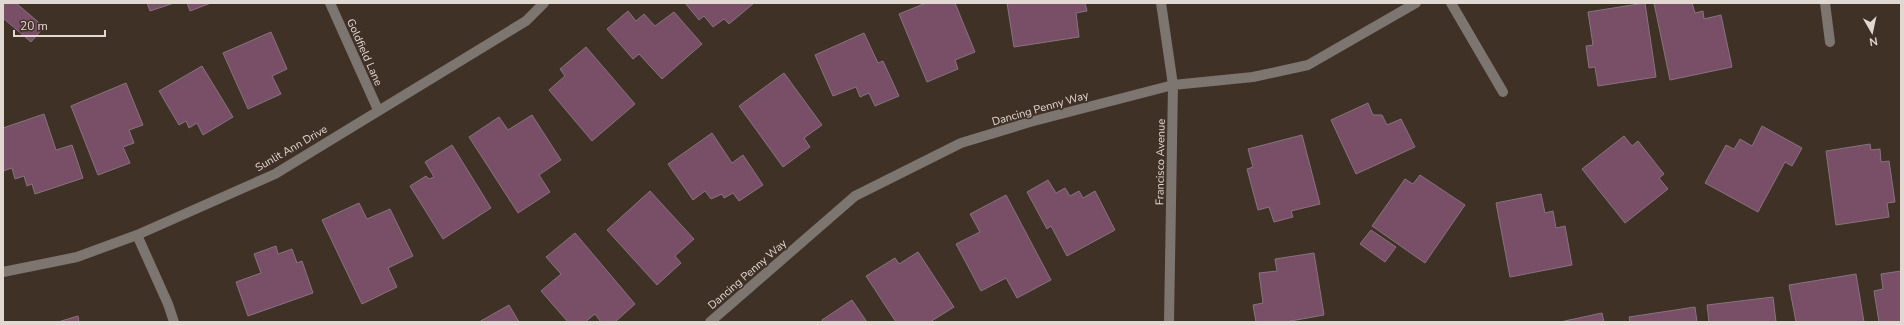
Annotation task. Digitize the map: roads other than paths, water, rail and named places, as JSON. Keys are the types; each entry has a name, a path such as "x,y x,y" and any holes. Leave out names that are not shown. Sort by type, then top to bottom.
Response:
{"street":[{"name":"Goldfield Lane","path":"330,3 378,110"},
{"name":"Sunlit Ann Drive","path":"3,272 77,257 137,235 275,174 526,21 544,3"},
{"name":"Francisco Avenue","path":"1161,3 1173,84 1169,322"},
{"name":"Dancing Penny Way","path":"710,322 855,196 961,143 1030,122 1173,84 1253,77 1308,65 1416,3"},
{"path":"1451,3 1503,92"},
{"path":"1825,3 1830,42"},
{"path":"137,235 168,304 174,322"}]}
